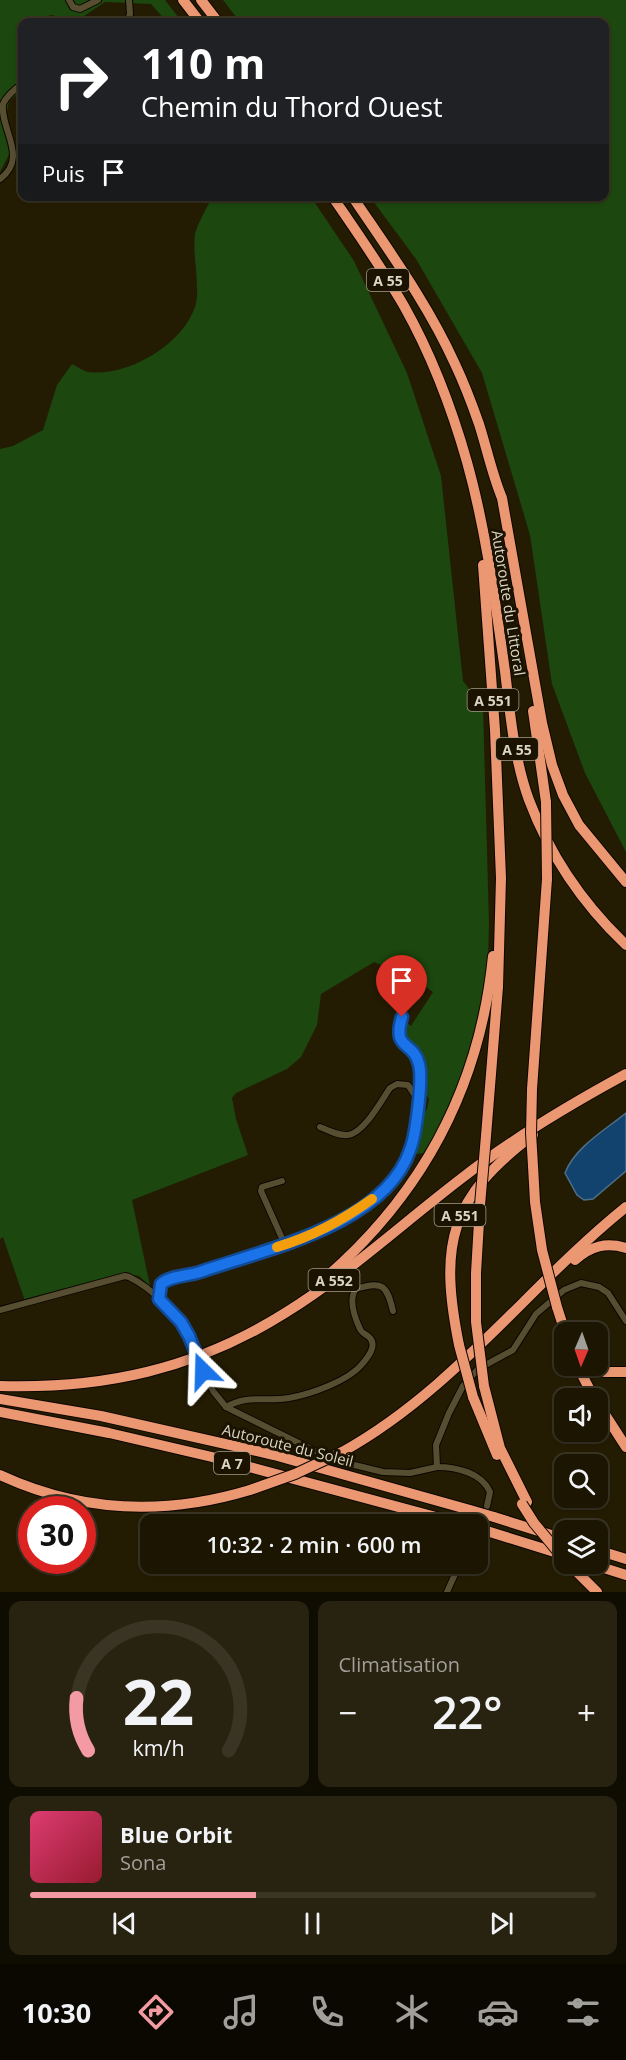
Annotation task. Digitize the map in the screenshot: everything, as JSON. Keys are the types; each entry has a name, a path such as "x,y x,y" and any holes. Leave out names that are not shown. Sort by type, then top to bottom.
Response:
{"highway":[{"path":"183,0 197,18"},
{"path":"201,0 215,18"},
{"name":"Autoroute du Littoral","path":"335,201 405,309 434,369 457,428 491,567 511,717 528,797 553,853 573,885 596,915 626,945"},
{"name":"Autoroute du Littoral","path":"355,201 413,286 456,365 479,424 502,498 542,723 552,765 563,795 579,825 626,882"},
{"name":"A 551","path":"495,480 496,501 513,588 546,802 547,879 532,1089 531,1134 535,1202 542,1250 563,1322"},
{"name":"A 551","path":"481,523 495,730 501,878 498,987 476,1274 477,1322 484,1386 500,1448 524,1503"},
{"name":"A 552","path":"248,1335 316,1286 380,1226 407,1191 435,1146 457,1103 477,1047 491,976 501,878"},
{"name":"A 552","path":"0,1386 67,1386 144,1374 205,1355 248,1335 286,1313 335,1279 461,1179 517,1138 578,1100 626,1074"},
{"name":"A 551","path":"554,1546 534,1523 493,1448 473,1397 459,1345 451,1298 450,1252 453,1234 465,1205 480,1182 516,1148 582,1103 626,1080"},
{"path":"0,1475 58,1497 109,1506 154,1508 219,1498 295,1474 342,1452 378,1431 424,1397 465,1361 562,1263 626,1207"},
{"path":"507,1319 590,1249 609,1244 626,1248"},
{"path":"608,1372 626,1372"},
{"name":"Autoroute du Soleil","path":"0,1399 101,1416 274,1455 554,1536"},
{"name":"Autoroute du Soleil","path":"0,1412 110,1433 212,1457 425,1514"},
{"path":"608,1419 626,1447"},
{"path":"488,1532 554,1554"},
{"path":"608,1553 626,1559"},
{"path":"608,1569 626,1575"},
{"path":"578,1574 597,1592"}],"street":[{"path":"69,0 74,7 80,9 98,0"},
{"path":"122,0 130,9"},
{"path":"129,0 129,18"},
{"path":"0,179 9,171 12,162 2,125 2,107 11,93 18,87"},
{"path":"159,1299 163,1282 285,1245 347,1216 378,1196 389,1185 400,1171 411,1149 416,1130 419,1063 398,1034 402,1017"},
{"path":"320,1127 341,1135 359,1131 390,1088 397,1084 410,1087 418,1100"},
{"path":"282,1181 262,1187 261,1191 285,1245"},
{"path":"0,1310 125,1276 139,1282 181,1322 213,1391 226,1407 321,1454 351,1464 382,1472 402,1474 437,1467 456,1468 481,1481 490,1492 487,1506"},
{"path":"437,1467 436,1445 463,1386 478,1369 513,1350 536,1314 564,1290 581,1284 599,1287 608,1293 626,1321"},
{"path":"226,1407 239,1400 289,1398 317,1390 345,1377 360,1366 369,1356 372,1344 370,1338 361,1331 357,1320 352,1299 356,1290 376,1286 386,1289 389,1292 393,1311"},
{"path":"447,1592 455,1574"}],"green space":[{"path":"0,0 165,0 179,18 163,18 151,4 105,2 77,18 60,18 52,15 40,18 18,18 18,93 9,101 6,117 14,145 0,172"},
{"path":"223,0 626,0 626,852 585,773 552,684 530,535 482,373 416,259 373,201 609,201 609,18 237,18"},
{"path":"210,201 314,201 354,261 407,373 441,476 463,681 483,707 489,923 488,969 471,1047 450,1107 428,1153 413,1154 420,1120 427,1109 429,1099 421,1086 421,1068 403,1042 401,1028 405,1021 411,1026 433,992 416,980 374,962 321,994 317,1025 301,1057 287,1069 236,1093 232,1098 236,1119 248,1155 132,1200 150,1286 139,1276 122,1273 25,1301 3,1237 0,1239 0,449 13,446 43,430 57,385 72,364 88,372 120,369 152,356 178,334 188,321 197,300 195,234"}],"water":[{"path":"626,1113 626,1171 593,1199 584,1200 577,1195 565,1173 583,1147"}],"slow traffic":[{"path":"277,1247 322,1229 372,1199"}],"route":[{"path":"203,1371 181,1322 159,1299 161,1284 308,1236 357,1210 378,1196 389,1185 400,1171 411,1149 416,1130 420,1083 419,1063 398,1034 402,1017"}]}
